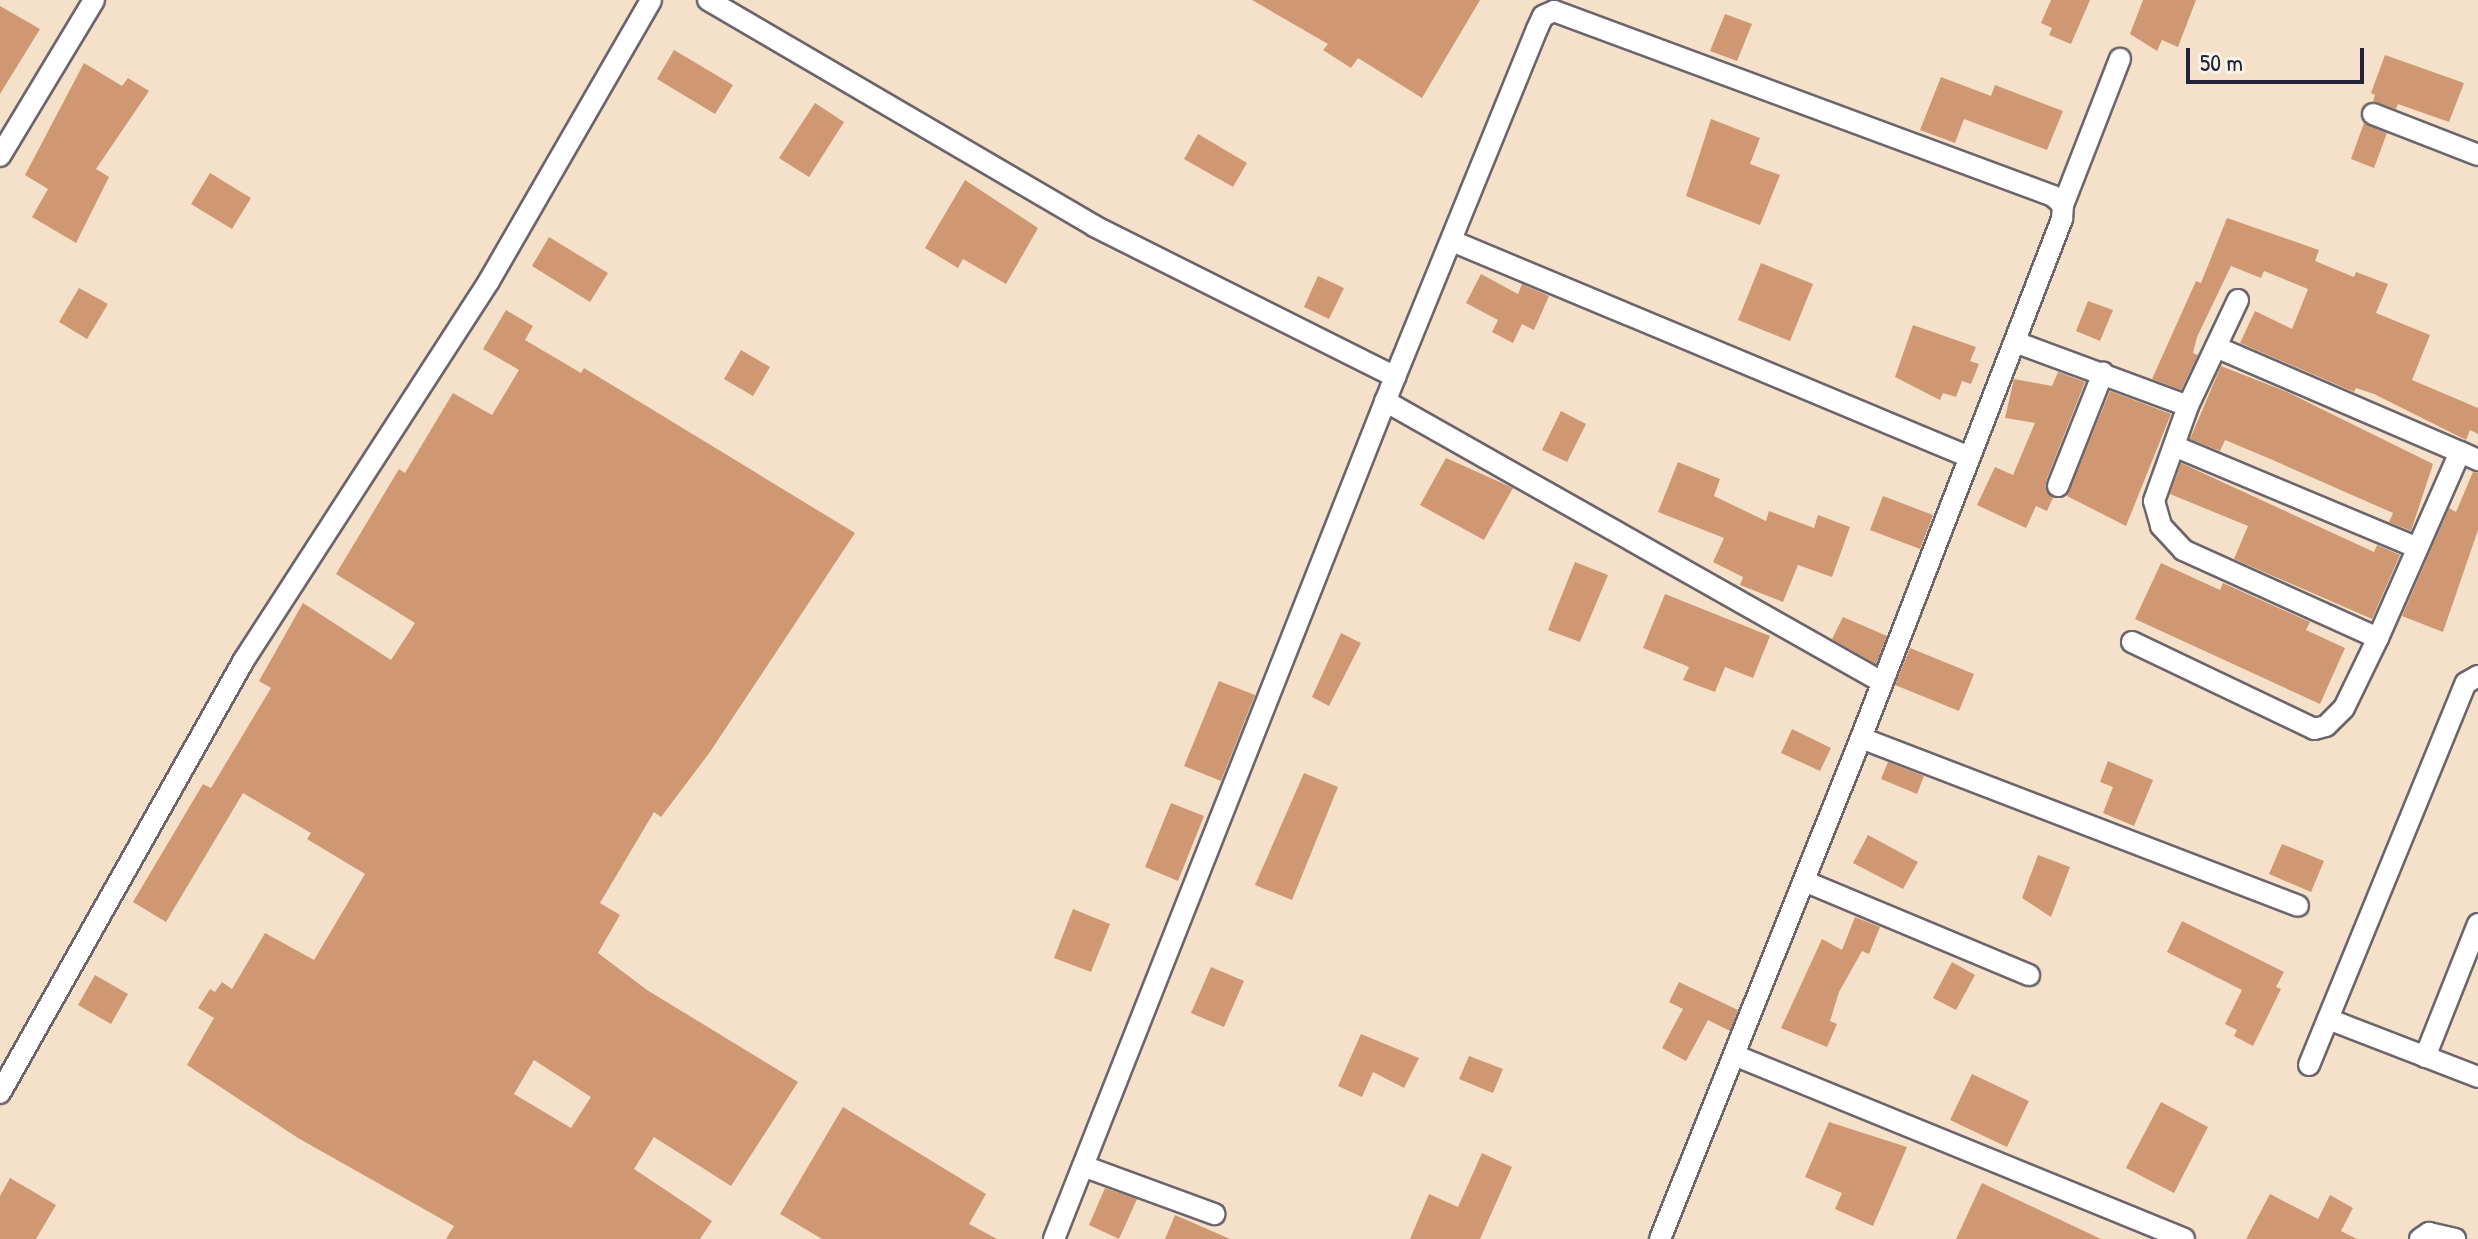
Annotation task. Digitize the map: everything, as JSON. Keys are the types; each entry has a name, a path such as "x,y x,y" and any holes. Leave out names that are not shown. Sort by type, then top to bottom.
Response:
{"street":[{"path":"0,156 94,0"},
{"path":"0,1093 244,660 489,281 651,0"},
{"path":"708,0 1094,226 1395,377"},
{"path":"1054,1239 1385,401 1543,16 1554,11 2053,196 2063,205"},
{"path":"1660,1239 1861,738 1880,681 2062,219 2063,205 2120,59"},
{"path":"2373,114 2478,155"},
{"path":"1452,241 1969,457"},
{"path":"2238,300 2188,406 2154,501 2169,539 2183,550 2378,638"},
{"path":"2015,342 2188,406"},
{"path":"2132,642 2314,729 2326,726 2344,708 2418,548 2469,456 2216,347"},
{"path":"2058,486 2103,373"},
{"path":"1385,401 1880,681"},
{"path":"2174,446 2418,548"},
{"path":"2309,1065 2466,683 2478,676"},
{"path":"1861,738 2298,906"},
{"path":"1804,881 2029,975"},
{"path":"2425,1057 2478,924"},
{"path":"2328,1019 2478,1077"},
{"path":"1734,1055 2184,1239"},
{"path":"1083,1166 1214,1214"},
{"path":"2420,1239 2429,1233 2455,1239"}],"building":[{"path":"1252,0 1480,0 1422,98 1358,58 1351,68 1323,50 1328,44"},
{"path":"2051,0 2090,0 2071,44 2049,35 2052,28 2041,23"},
{"path":"2143,0 2196,0 2178,47 2162,40 2157,51 2130,34"},
{"path":"0,6 40,29 0,94"},
{"path":"1725,14 1752,24 1737,61 1710,51"},
{"path":"674,50 733,85 715,114 657,79"},
{"path":"2385,55 2464,83 2449,122 2398,104 2396,109 2373,101 2375,95 2371,93"},
{"path":"84,63 122,86 128,78 149,91 96,169 109,177 76,243 32,217 48,189 25,175"},
{"path":"1941,77 1991,96 1995,85 2063,111 2047,150 1964,119 1955,143 1920,130"},
{"path":"815,103 844,122 809,177 779,158"},
{"path":"1711,119 1760,138 1750,164 1780,175 1760,225 1686,196"},
{"path":"2364,123 2387,133 2374,168 2351,159"},
{"path":"1198,134 1247,163 1233,187 1184,159"},
{"path":"210,173 251,198 232,229 191,204"},
{"path":"965,180 1038,228 1006,284 963,259 958,268 925,248"},
{"path":"2227,218 2319,250 2315,261 2354,277 2356,272 2388,284 2376,313 2430,335 2412,380 2478,408 2478,434 2470,430 2466,440 2374,394 2356,388 2354,392 2240,343 2255,311 2292,329 2308,289 2264,271 2261,278 2231,266 2197,337 2193,353 2198,355 2181,390 2152,379 2196,281 2201,283"},
{"path":"549,237 608,273 590,302 532,266"},
{"path":"1761,263 1813,284 1790,341 1738,320"},
{"path":"1481,274 1518,294 1522,284 1549,296 1534,330 1522,324 1513,343 1492,332 1498,320 1466,303"},
{"path":"1318,276 1344,288 1329,319 1304,307"},
{"path":"79,288 108,304 87,339 59,322"},
{"path":"2088,301 2113,310 2100,341 2076,331"},
{"path":"506,310 533,326 525,340 581,373 584,368 855,533 710,752 661,817 654,812 600,903 620,915 598,953 647,990 798,1082 731,1186 654,1137 634,1169 712,1221 700,1239 446,1239 454,1226 298,1138 187,1065 214,1018 198,1008 210,989 215,992 222,982 232,989 265,933 314,960 365,874 307,839 311,833 243,793 166,922 133,902 203,784 211,788 271,688 259,681 303,603 391,660 415,623 336,574 399,469 405,473 453,393 492,415 519,370 483,349","holes":["534,1060 591,1097 571,1128 514,1094"]},
{"path":"1913,325 1976,347 1970,361 1979,364 1971,384 1962,381 1956,397 1943,393 1940,400 1895,377"},
{"path":"741,350 770,367 753,396 724,379"},
{"path":"2221,366 2287,392 2433,464 2411,531 2389,522 2393,513 2225,440 2220,451 2190,439"},
{"path":"2058,372 2085,382 2046,481 2053,498 2047,511 2036,506 2026,528 1977,505 1995,467 2013,475 2035,423 2005,418 2014,379 2052,386"},
{"path":"2110,391 2171,414 2126,526 2067,496"},
{"path":"1561,411 1586,424 1567,462 1542,450"},
{"path":"1446,458 1513,488 1484,540 1420,505"},
{"path":"1678,462 1720,479 1714,496 1766,521 1769,511 1814,528 1818,515 1850,527 1832,577 1798,565 1783,602 1740,585 1743,577 1713,562 1724,538 1658,512"},
{"path":"2181,463 2374,552 2377,545 2400,555 2372,619 2234,559 2248,526 2170,494"},
{"path":"2473,472 2478,473 2478,530 2443,632 2402,616 2449,508 2456,512"},
{"path":"1883,496 1933,515 1920,549 1870,530"},
{"path":"1575,562 1608,575 1580,642 1548,630"},
{"path":"2161,563 2220,590 2223,583 2310,622 2306,630 2345,648 2320,704 2135,619"},
{"path":"1665,594 1770,636 1753,678 1725,667 1715,692 1683,680 1689,667 1643,648"},
{"path":"1843,617 1887,636 1876,664 1832,639"},
{"path":"1341,633 1361,643 1329,706 1312,697"},
{"path":"1910,648 1974,674 1959,711 1895,685"},
{"path":"1219,681 1255,695 1221,781 1184,766"},
{"path":"1792,729 1831,748 1820,771 1781,753"},
{"path":"2108,761 2153,780 2134,826 2103,813 2113,787 2100,782"},
{"path":"1888,762 1924,776 1917,794 1881,779"},
{"path":"1304,773 1338,787 1292,900 1255,885"},
{"path":"1171,803 1204,816 1178,881 1145,867"},
{"path":"1868,835 1918,862 1903,889 1853,863"},
{"path":"2282,844 2324,861 2311,892 2269,874"},
{"path":"2038,855 2070,867 2051,917 2022,898"},
{"path":"1073,909 1110,924 1091,972 1054,958"},
{"path":"1855,917 1880,927 1869,954 1862,951 1839,992 1830,1021 1837,1024 1827,1047 1781,1028 1822,939 1842,950"},
{"path":"2182,921 2284,972 2276,987 2281,989 2253,1046 2234,1036 2237,1030 2225,1024 2242,990 2167,952"},
{"path":"1952,962 1975,975 1956,1010 1933,998"},
{"path":"1211,967 1244,981 1224,1027 1191,1013"},
{"path":"95,975 128,994 111,1024 78,1005"},
{"path":"1679,982 1738,1010 1730,1031 1708,1020 1686,1061 1662,1048 1683,1009 1669,1002"},
{"path":"1361,1034 1419,1058 1404,1088 1373,1072 1362,1097 1338,1086"},
{"path":"1469,1056 1503,1069 1493,1093 1459,1079"},
{"path":"1972,1074 2029,1101 2007,1147 1950,1120"},
{"path":"2161,1102 2208,1127 2174,1193 2126,1168"},
{"path":"843,1107 986,1194 969,1224 997,1239 822,1239 780,1214"},
{"path":"1829,1122 1907,1147 1873,1226 1835,1209 1842,1193 1805,1177"},
{"path":"1482,1153 1512,1167 1480,1239 1410,1239 1429,1194 1458,1207"},
{"path":"10,1178 56,1205 36,1239 0,1239 0,1196"},
{"path":"1982,1183 2101,1239 1956,1239"},
{"path":"1105,1188 1137,1199 1119,1239 1089,1225"},
{"path":"2270,1194 2318,1219 2330,1195 2353,1208 2341,1231 2357,1239 2246,1239"},
{"path":"1175,1215 1230,1239 1165,1239"}]}
